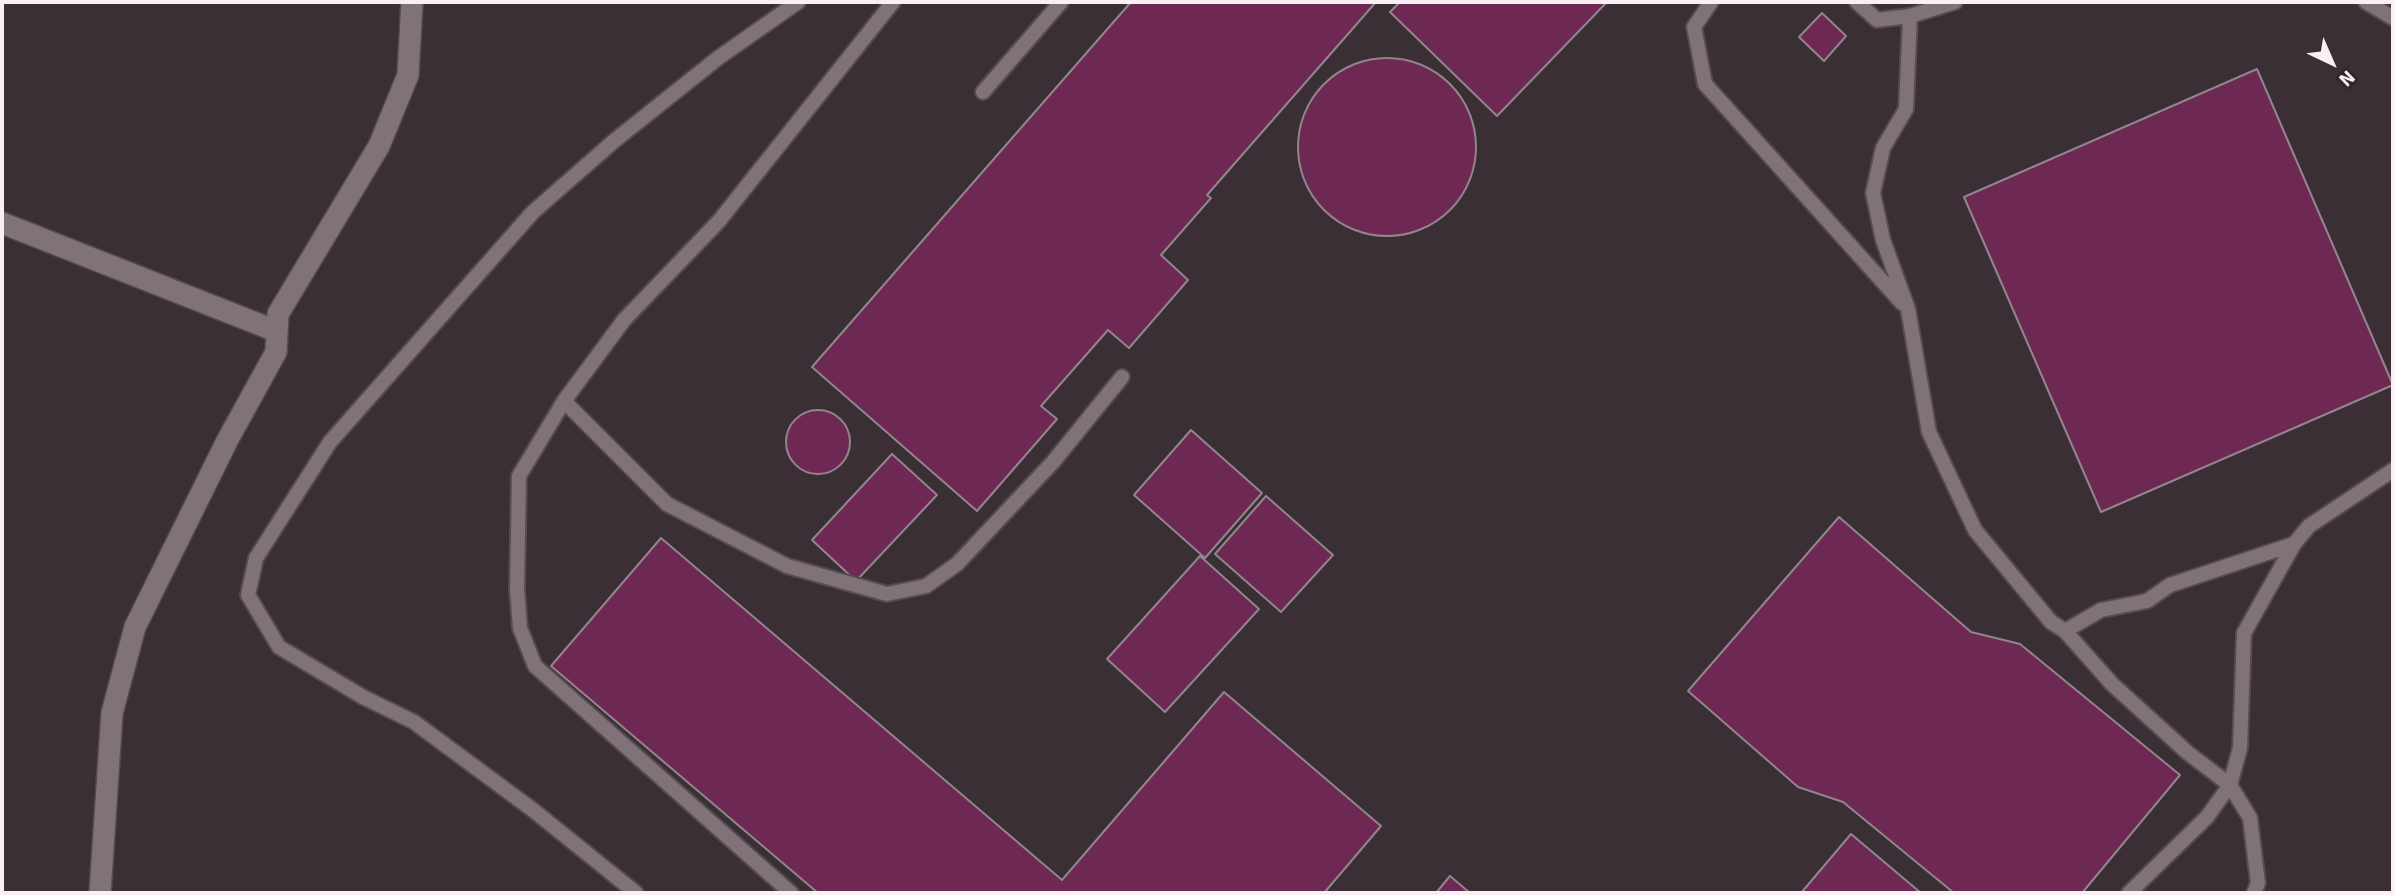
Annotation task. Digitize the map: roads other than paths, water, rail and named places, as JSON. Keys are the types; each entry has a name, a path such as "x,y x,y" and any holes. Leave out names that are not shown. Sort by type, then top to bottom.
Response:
{"street":[{"path":"100,893 112,713 135,627 227,441 276,352 278,314 379,146 408,75 412,2"},
{"path":"2,223 276,331"}],"lane":[{"path":"636,893 533,810 414,722 363,697 279,647 248,594 256,558 330,442 533,212 614,141 718,58 798,2"},
{"path":"791,893 535,666 520,628 517,589 519,476 564,401 624,320 719,221 893,2"},
{"path":"984,92 1061,2"},
{"path":"1711,2 1694,27 1705,84 1908,309"},
{"path":"1857,2 1877,20 1910,16 1955,2"},
{"path":"2366,2 2393,18"},
{"path":"1910,16 1906,109 1883,148 1873,193 1883,240 1908,309 1929,432 1975,530 2051,622 2065,631 2112,684 2188,753 2230,785 2250,818 2258,883 2254,893"},
{"path":"564,401 667,504 787,566 887,594 926,586 957,564 1053,462 1122,377"},
{"path":"2129,893 2207,817 2230,785 2240,748 2244,633 2294,544 2309,526 2393,470"},
{"path":"2065,631 2101,610 2147,601 2170,586 2294,544"}]}
